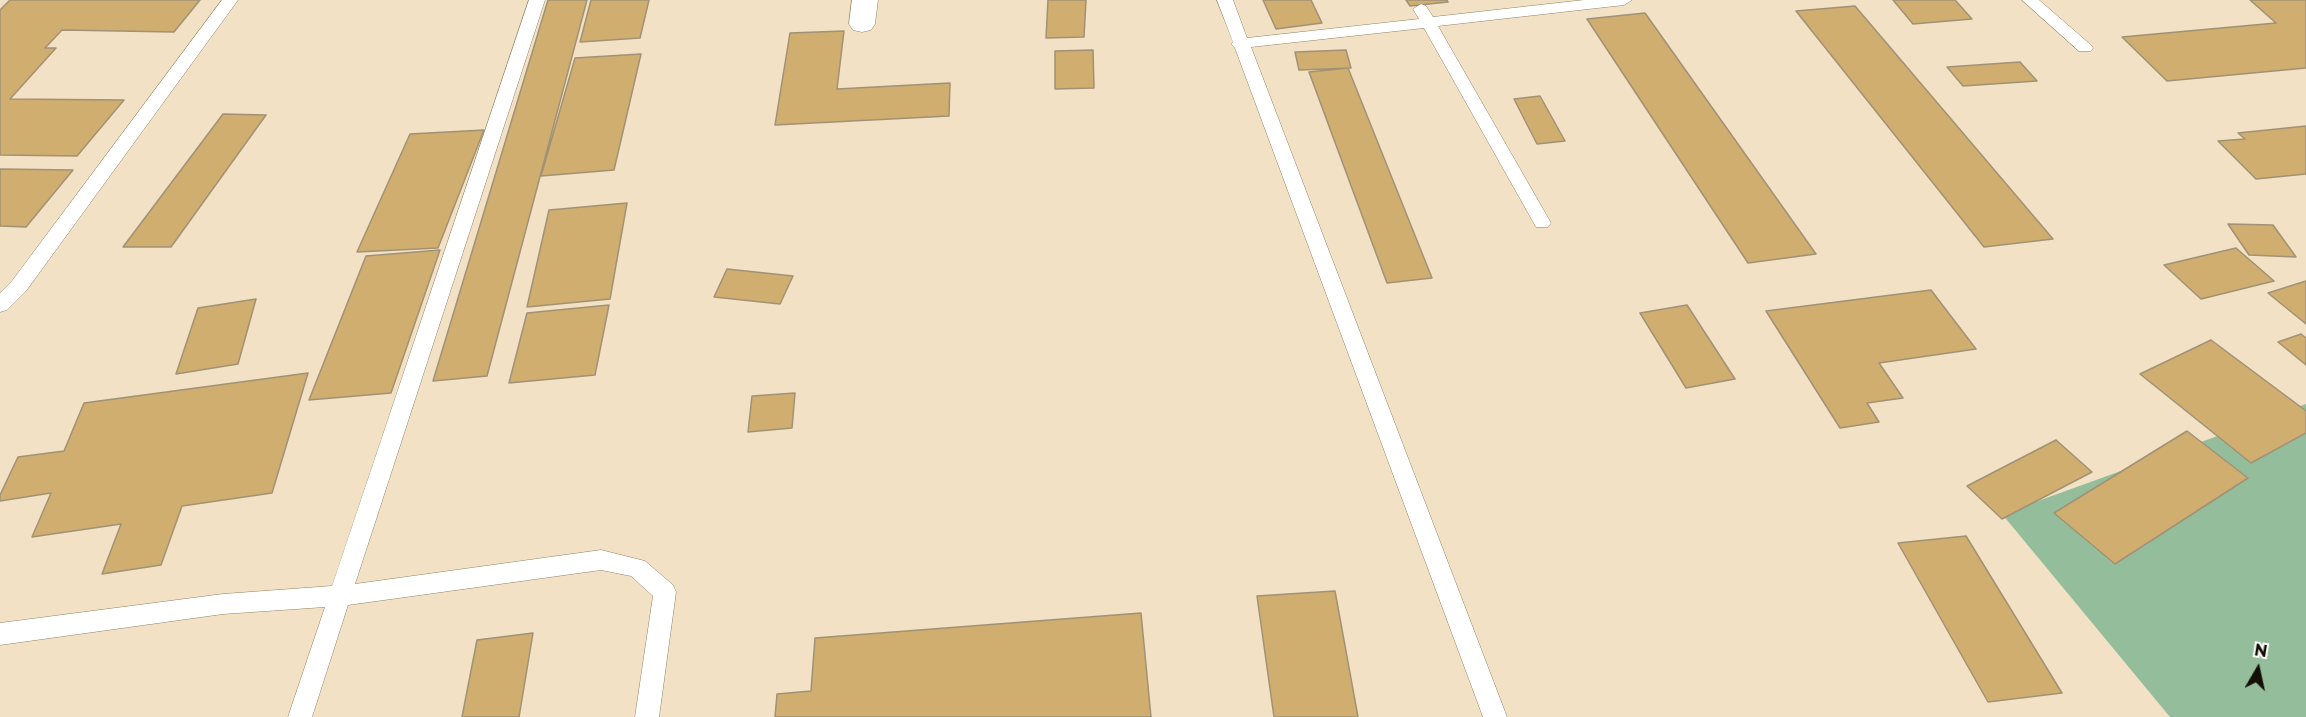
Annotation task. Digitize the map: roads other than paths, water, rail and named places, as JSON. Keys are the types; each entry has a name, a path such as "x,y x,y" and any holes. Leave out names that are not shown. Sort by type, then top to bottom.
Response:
{"lane":[{"path":"0,305 9,287 230,0"},
{"path":"300,717 537,0"},
{"path":"1225,0 1239,44 1495,717"},
{"path":"1239,44 1424,16 1607,4 1624,0"},
{"path":"2030,0 2085,48"},
{"path":"1424,16 1542,223"},
{"path":"0,634 223,604 340,596 601,560 637,568 665,592 647,717"}]}
